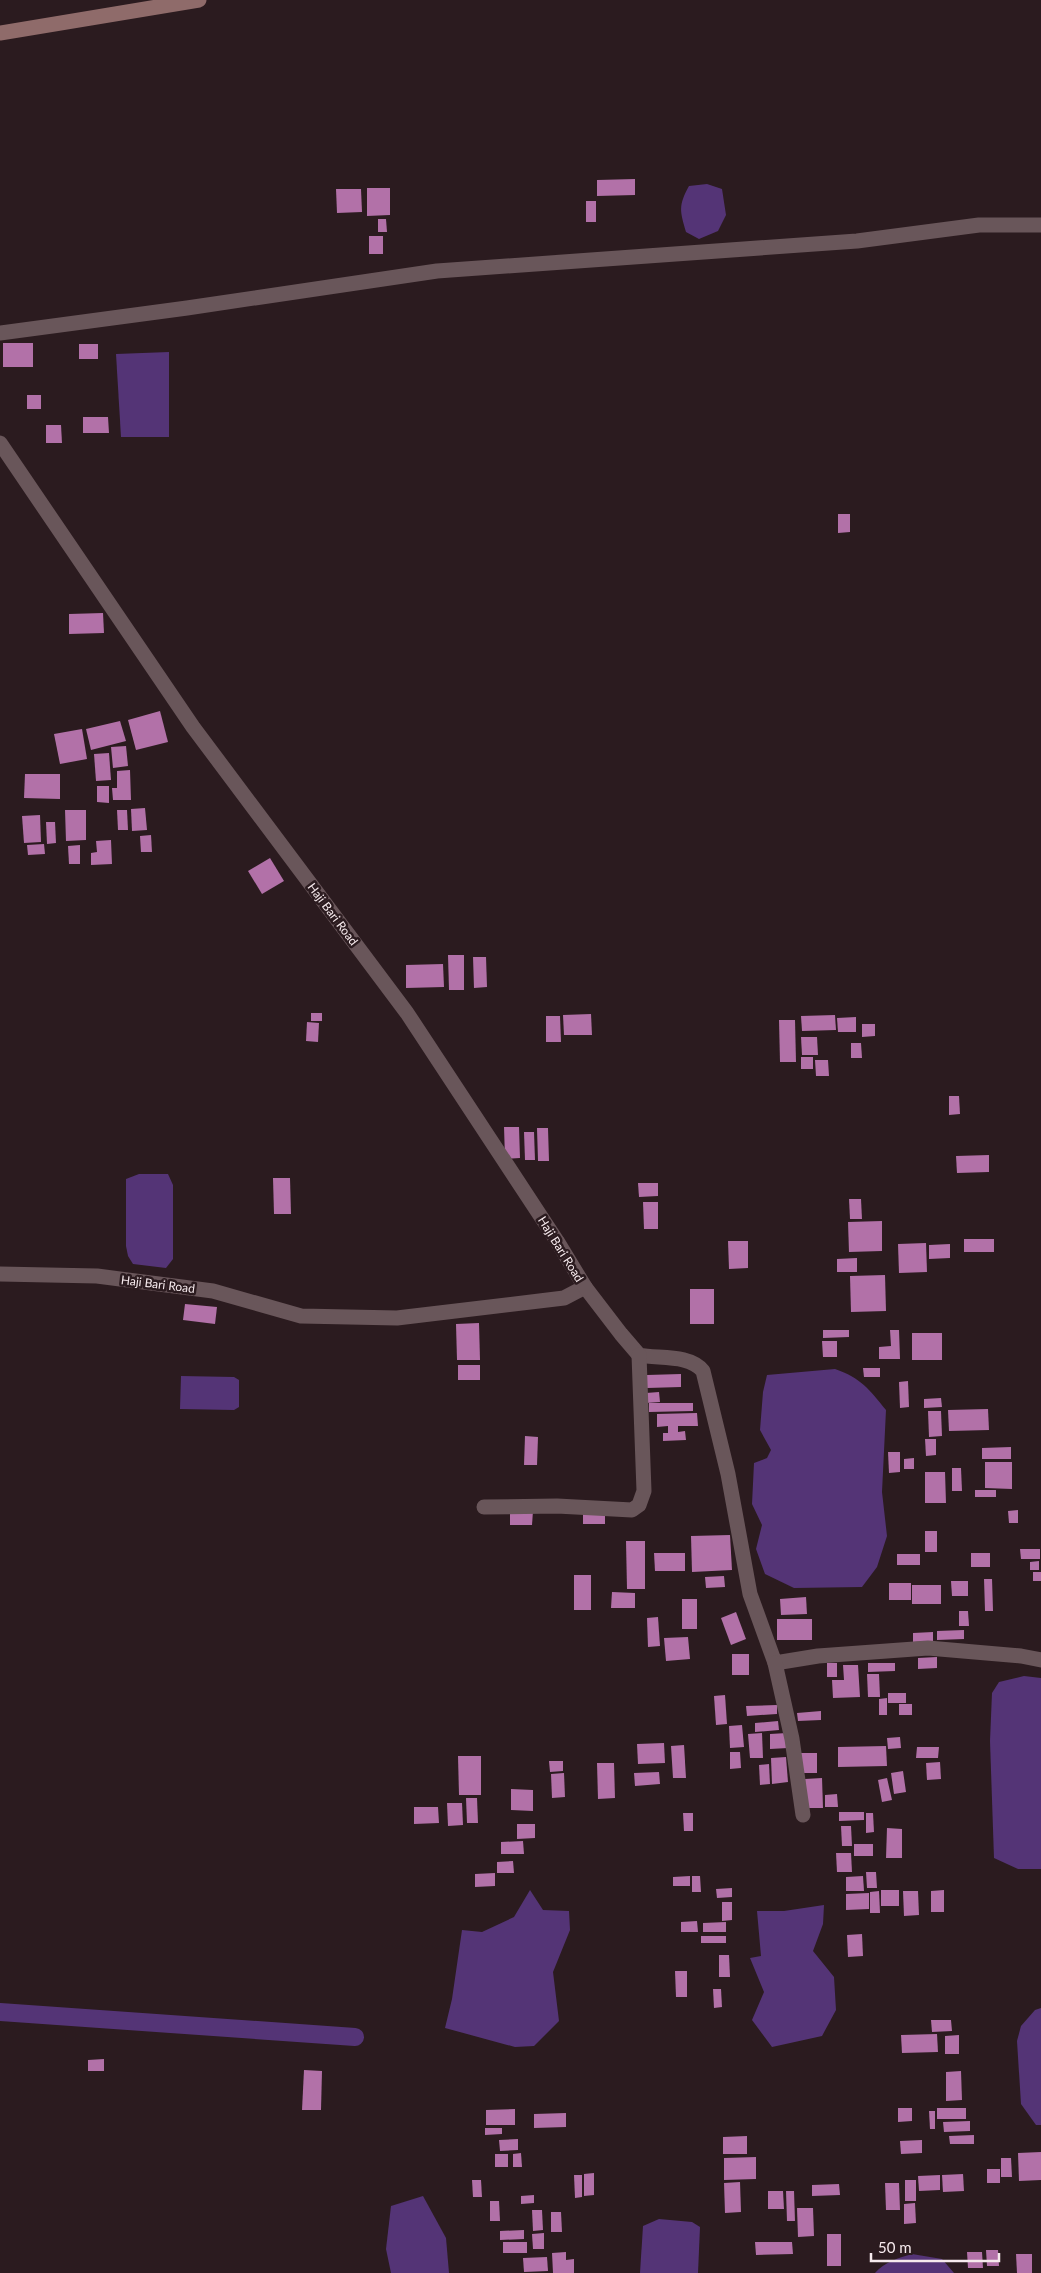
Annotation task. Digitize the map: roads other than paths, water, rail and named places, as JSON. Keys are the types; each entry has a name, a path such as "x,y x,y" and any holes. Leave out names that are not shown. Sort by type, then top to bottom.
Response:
{"main road":[{"path":"0,33 199,0"}],"street":[{"path":"0,333 188,308 437,271 857,241 979,225 1041,226"},
{"name":"Haji Bari Road","path":"0,443 193,727 407,1013 585,1286 564,1298 397,1318 301,1316 213,1291 97,1276 0,1274"},
{"path":"484,1507 557,1506 632,1510 639,1505 644,1491 639,1355 585,1286"},
{"path":"639,1355 685,1360 697,1364 703,1371 728,1474 750,1594 775,1663 792,1739 803,1816"},
{"path":"775,1663 818,1656 928,1648 1021,1656 1041,1660"}],"waterway":[{"path":"0,2012 355,2037"}]}
